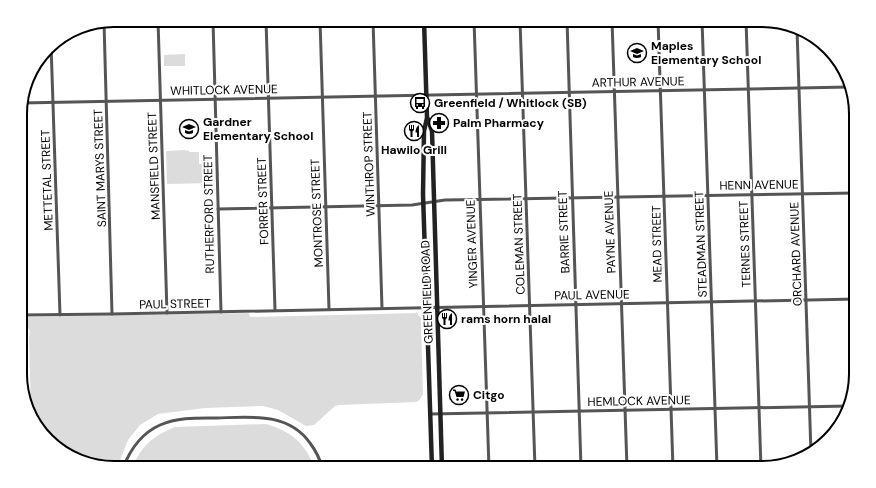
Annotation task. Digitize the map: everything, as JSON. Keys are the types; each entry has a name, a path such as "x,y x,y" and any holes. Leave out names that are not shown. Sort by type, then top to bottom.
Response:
{"main road":[{"name":"GREENFIELD ROAD","path":"424,27 427,116 424,132 424,204 432,461"},
{"name":"GREENFIELD ROAD","path":"427,116 432,131 442,461"},
{"path":"425,245 435,245"}],"street":[{"name":"MANSFIELD STREET","path":"158,27 167,312"},
{"name":"RUTHERFORD STREET","path":"213,27 221,312"},
{"name":"FORRER STREET","path":"266,27 275,310"},
{"name":"MONTROSE STREET","path":"320,27 329,309"},
{"name":"WINTHROP STREET","path":"373,27 382,308"},
{"name":"YINGER AVENUE","path":"474,27 489,461"},
{"name":"COLEMAN STREET","path":"520,27 535,461"},
{"name":"BARRIE STREET","path":"567,27 581,461"},
{"name":"PAYNE AVENUE","path":"612,27 627,461"},
{"name":"MEAD STREET","path":"658,27 673,461"},
{"name":"STEADMAN STREET","path":"702,27 717,461"},
{"name":"TERNES STREET","path":"746,27 761,461"},
{"name":"SAINT MARYS STREET","path":"104,28 112,314"},
{"name":"ORCHARD AVENUE","path":"797,35 811,445"},
{"name":"METTETAL STREET","path":"51,55 60,315"},
{"name":"ARTHUR AVENUE","path":"427,95 844,87"},
{"name":"WHITLOCK AVENUE","path":"28,103 427,95"},
{"name":"HENN AVENUE","path":"218,209 379,206 424,204 444,200 849,193"},
{"name":"PAUL AVENUE","path":"329,309 849,299"},
{"name":"PAUL STREET","path":"27,315 329,309"},
{"name":"HEMLOCK AVENUE","path":"430,414 842,406"},
{"path":"127,461 136,444 146,434 159,425 182,419 257,417 270,418 296,429 308,440 317,453 320,461"}],"shaded area":[{"path":"185,54 185,66 164,66 164,55"},
{"path":"184,150 189,152 199,152 199,164 213,163 213,183 167,184 166,152"},
{"path":"249,313 250,317 417,313 421,318 423,394 416,402 335,406 314,425 306,426 278,410 263,406 205,408 158,414 140,425 128,440 120,461 91,458 70,449 52,436 39,418 34,407 31,399 30,331 27,328 27,317"},
{"path":"266,424 283,431 296,439 302,445 312,461 136,461 139,454 154,438 175,427"}],"place":[{"name":"Maples Elementary School","path":"637,53"},
{"name":"Greenfield / Whitlock (SB)","path":"420,103"},
{"name":"Palm Pharmacy","path":"439,123"},
{"name":"Gardner Elementary School","path":"189,129"},
{"name":"Hawilo Grill","path":"414,131"},
{"name":"rams horn halal","path":"447,319"},
{"name":"Citgo","path":"459,395"}]}
